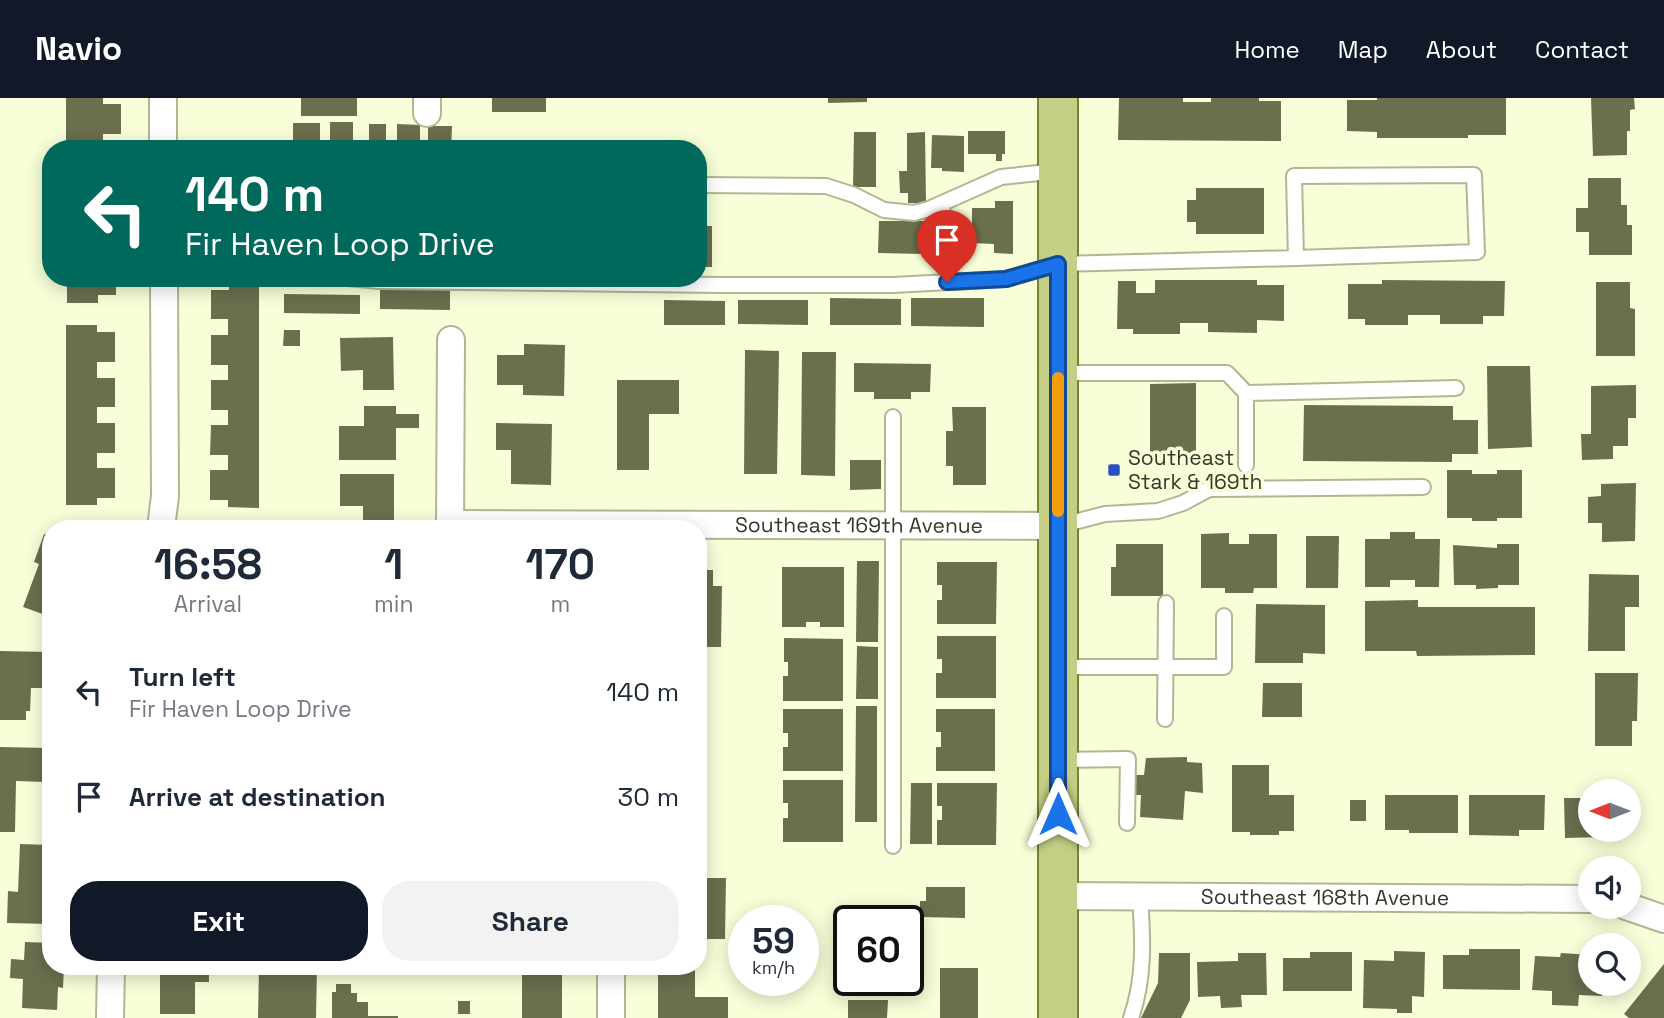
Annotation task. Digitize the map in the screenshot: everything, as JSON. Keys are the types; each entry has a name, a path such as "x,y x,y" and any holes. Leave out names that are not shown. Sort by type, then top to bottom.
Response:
{"main road":[{"path":"1058,98 1058,1018"}],"street":[{"path":"163,98 163,140"},
{"path":"162,520 165,496 164,287"},
{"path":"449,520 451,340"},
{"name":"Southeast 169th Avenue","path":"707,525 1058,526"},
{"name":"Southeast 168th Avenue","path":"1059,896 1578,899"},
{"path":"1641,908 1662,911"},
{"path":"110,1018 111,975"},
{"path":"611,975 611,1018"}],"lane":[{"path":"707,185 816,185 836,188 884,210 904,213 922,212 1001,177 1058,171"},
{"path":"707,285 947,282 1006,279 1058,264 1296,258 1477,252 1474,174 1294,176 1296,258"},
{"path":"942,203 947,282"},
{"path":"1058,373 1227,373 1247,393 1246,465"},
{"path":"1247,393 1457,388"},
{"path":"893,417 893,846"},
{"path":"1058,526 1105,514 1158,511 1183,503 1209,489 1423,487"},
{"path":"1165,719 1166,603"},
{"path":"1058,667 1224,667 1224,616"},
{"path":"1058,760 1128,759 1127,823"},
{"path":"1131,1018 1139,994 1143,942 1140,896"}],"building":[{"path":"66,98 103,98 103,104 121,104 121,134 103,134 103,140 66,140"},
{"path":"301,98 357,98 357,116 301,116"},
{"path":"492,98 546,98 546,112 492,112"},
{"path":"828,98 867,98 867,102 828,103"},
{"path":"1119,98 1183,98 1183,102 1211,102 1211,98 1281,101 1281,141 1118,140"},
{"path":"1506,98 1506,135 1468,135 1468,138 1377,138 1377,132 1347,131 1347,100"},
{"path":"1591,98 1634,98 1635,109 1630,110 1630,131 1627,131 1627,155 1593,156"},
{"path":"330,122 353,122 353,140 330,140"},
{"path":"293,123 320,123 320,140 293,140"},
{"path":"369,124 386,124 386,140 369,140"},
{"path":"397,124 420,125 420,140 397,140"},
{"path":"428,126 452,126 451,140 428,140"},
{"path":"968,131 1005,131 1005,154 1002,154 1002,161 996,161 996,154 968,154"},
{"path":"854,132 876,132 876,187 853,187"},
{"path":"925,132 926,203 908,203 908,193 900,193 899,171 907,171 907,133"},
{"path":"932,135 964,136 964,172 931,168"},
{"path":"1588,178 1621,178 1621,205 1627,205 1627,225 1632,225 1632,255 1589,255 1589,232 1576,232 1576,208 1588,208"},
{"path":"1196,188 1264,188 1264,234 1196,234 1196,222 1187,222 1187,200 1196,200"},
{"path":"995,201 1013,201 1013,254 994,253 994,244 972,243 972,208 995,208"},
{"path":"879,221 924,221 923,254 878,253"},
{"path":"707,226 712,226 712,267 707,267"},
{"path":"1155,280 1257,280 1257,285 1284,285 1284,321 1257,320 1257,333 1208,332 1208,323 1180,323 1180,334 1133,334 1133,329 1117,329 1118,281 1136,281 1136,293 1155,293"},
{"path":"1382,280 1505,281 1504,316 1483,316 1483,324 1440,324 1440,315 1408,315 1408,325 1365,325 1365,319 1348,319 1348,284 1382,284"},
{"path":"1596,282 1630,282 1630,308 1635,309 1635,356 1596,356"},
{"path":"67,287 116,287 116,295 98,295 98,303 67,303"},
{"path":"229,287 259,287 259,508 228,507 228,500 210,500 210,470 228,470 228,455 210,455 211,425 228,425 228,410 211,410 211,380 228,380 228,365 211,365 211,335 228,335 228,319 211,319 211,290 229,290"},
{"path":"380,287 450,287 450,310 380,309"},
{"path":"284,294 360,295 360,314 284,313"},
{"path":"830,298 901,299 901,325 830,325"},
{"path":"911,298 984,298 984,327 911,326"},
{"path":"664,300 725,301 725,325 664,325"},
{"path":"738,300 808,300 808,325 738,324"},
{"path":"66,325 97,325 97,332 115,332 115,362 97,362 97,378 115,378 115,407 97,407 97,423 115,423 115,453 97,453 97,468 115,468 115,498 97,498 97,505 66,505"},
{"path":"284,330 300,330 300,346 283,346"},
{"path":"393,337 394,390 363,390 363,370 341,371 340,338"},
{"path":"524,344 565,345 564,396 523,395 523,385 497,385 497,355 524,355"},
{"path":"745,350 779,351 777,474 744,474"},
{"path":"802,352 836,352 835,476 801,475"},
{"path":"854,363 931,364 930,392 911,392 911,399 874,399 874,392 854,392"},
{"path":"1487,366 1530,366 1532,447 1488,449"},
{"path":"617,380 679,380 679,414 649,414 649,470 617,470"},
{"path":"1196,383 1196,455 1150,455 1150,384"},
{"path":"1636,385 1636,418 1628,418 1628,446 1613,446 1613,459 1582,460 1581,434 1591,434 1591,386"},
{"path":"1304,405 1453,406 1453,420 1478,420 1478,454 1452,454 1452,462 1303,461"},
{"path":"364,406 396,406 396,414 419,414 419,428 396,428 396,460 339,460 339,426 364,426"},
{"path":"952,407 986,407 986,485 953,485 953,466 946,466 946,431 953,431"},
{"path":"496,423 552,424 551,485 511,484 511,450 496,450"},
{"path":"850,460 881,460 881,489 850,490"},
{"path":"1447,470 1497,474 1497,470 1522,470 1522,518 1472,521 1472,518 1447,518"},
{"path":"340,474 394,474 394,520 363,520 363,506 340,506"},
{"path":"1636,483 1635,541 1602,542 1602,523 1588,523 1588,497 1601,496 1601,484"},
{"path":"1390,532 1415,532 1415,539 1440,539 1439,587 1415,587 1415,580 1390,580 1390,587 1365,587 1365,539 1390,539"},
{"path":"1229,533 1229,544 1249,544 1249,534 1277,534 1277,588 1254,588 1253,593 1225,593 1225,588 1201,588 1201,534"},
{"path":"1306,536 1339,536 1338,588 1306,588"},
{"path":"42,540 42,614 23,607 39,564 34,562"},
{"path":"1116,544 1163,544 1163,596 1111,596 1111,567 1116,567"},
{"path":"1497,544 1519,544 1519,585 1476,589 1476,585 1454,585 1453,545 1497,548"},
{"path":"857,561 879,561 878,642 856,642"},
{"path":"937,562 997,562 996,624 937,624 937,600 942,600 942,585 937,585"},
{"path":"782,567 844,567 844,627 820,627 820,622 806,622 806,627 782,627"},
{"path":"707,570 713,570 713,586 722,586 721,647 707,647"},
{"path":"1589,574 1639,575 1639,607 1625,607 1625,651 1588,651"},
{"path":"1418,600 1418,607 1535,607 1535,655 1417,656 1416,651 1365,651 1365,601"},
{"path":"1256,604 1325,605 1325,654 1303,653 1303,663 1255,663"},
{"path":"937,636 996,636 996,698 936,698 936,673 942,673 942,659 937,659"},
{"path":"784,638 843,639 843,701 783,701 783,676 788,676 788,662 784,662"},
{"path":"857,646 878,647 878,699 856,699"},
{"path":"0,651 42,652 42,688 31,688 30,711 26,711 26,720 0,720"},
{"path":"1595,673 1638,673 1637,721 1632,721 1632,746 1595,746"},
{"path":"1263,683 1302,683 1302,717 1262,717"},
{"path":"856,706 877,706 877,822 855,822"},
{"path":"783,709 843,709 843,771 783,771 783,747 788,747 788,733 783,733"},
{"path":"936,709 995,709 995,771 936,771 936,747 941,747 941,732 936,732"},
{"path":"0,747 42,748 42,782 16,781 15,832 0,832"},
{"path":"1187,757 1187,762 1202,763 1203,793 1185,791 1183,820 1140,817 1141,795 1133,795 1134,775 1144,775 1146,758"},
{"path":"1232,765 1269,765 1269,795 1294,795 1294,831 1279,831 1279,835 1232,832"},
{"path":"783,780 843,780 843,842 783,842 783,818 788,818 788,803 783,803"},
{"path":"911,783 932,783 932,844 910,844"},
{"path":"937,783 997,783 996,845 937,845 937,820 942,820 942,806 937,806"},
{"path":"1385,795 1458,795 1458,833 1385,830"},
{"path":"1469,795 1545,795 1544,830 1519,830 1519,836 1469,835"},
{"path":"1564,798 1578,798 1578,838 1565,838"},
{"path":"1350,800 1366,800 1366,821 1350,821"},
{"path":"20,844 42,845 42,924 7,923 8,891 18,892"},
{"path":"707,878 726,878 725,939 707,939"},
{"path":"926,887 965,887 965,918 924,917 924,905 920,905 920,901 926,901"},
{"path":"25,942 42,943 42,975 64,975 63,988 58,987 57,1010 22,1008 23,979 10,978 11,959 24,960"},
{"path":"1469,949 1520,949 1520,990 1443,989 1443,955 1469,955"},
{"path":"1394,951 1425,952 1424,997 1412,996 1412,1013 1397,1013 1397,1009 1363,1008 1364,960 1394,961"},
{"path":"1310,952 1352,952 1352,991 1283,991 1283,958 1310,958"},
{"path":"1159,953 1190,953 1190,1000 1181,1018 1141,1018 1158,983"},
{"path":"1238,953 1266,953 1267,995 1241,995 1242,1007 1221,1008 1220,996 1198,997 1197,962 1238,961"},
{"path":"1561,953 1578,954 1578,1006 1552,1005 1552,991 1532,990 1535,956 1560,957"},
{"path":"1664,964 1664,1018 1629,1018 1624,1014"},
{"path":"940,968 978,968 978,1018 940,1018"},
{"path":"160,975 209,975 209,982 195,982 195,1014 160,1014"},
{"path":"259,975 317,975 316,1018 258,1018"},
{"path":"522,975 562,975 562,1018 522,1018"},
{"path":"658,975 695,975 695,997 728,997 728,1018 658,1018"},
{"path":"336,984 351,984 351,993 357,993 357,1002 368,1002 368,1016 398,1018 332,1018 332,992 336,992"},
{"path":"848,1000 888,1000 887,1018 848,1018"},
{"path":"458,1001 470,1001 470,1014 458,1014"}],"slow traffic":[{"path":"1058,378 1058,511"}],"place":[{"name":"Southeast Stark & 169th","path":"1114,470"}],"route":[{"path":"947,282 1006,279 1058,264 1058,814"}]}
